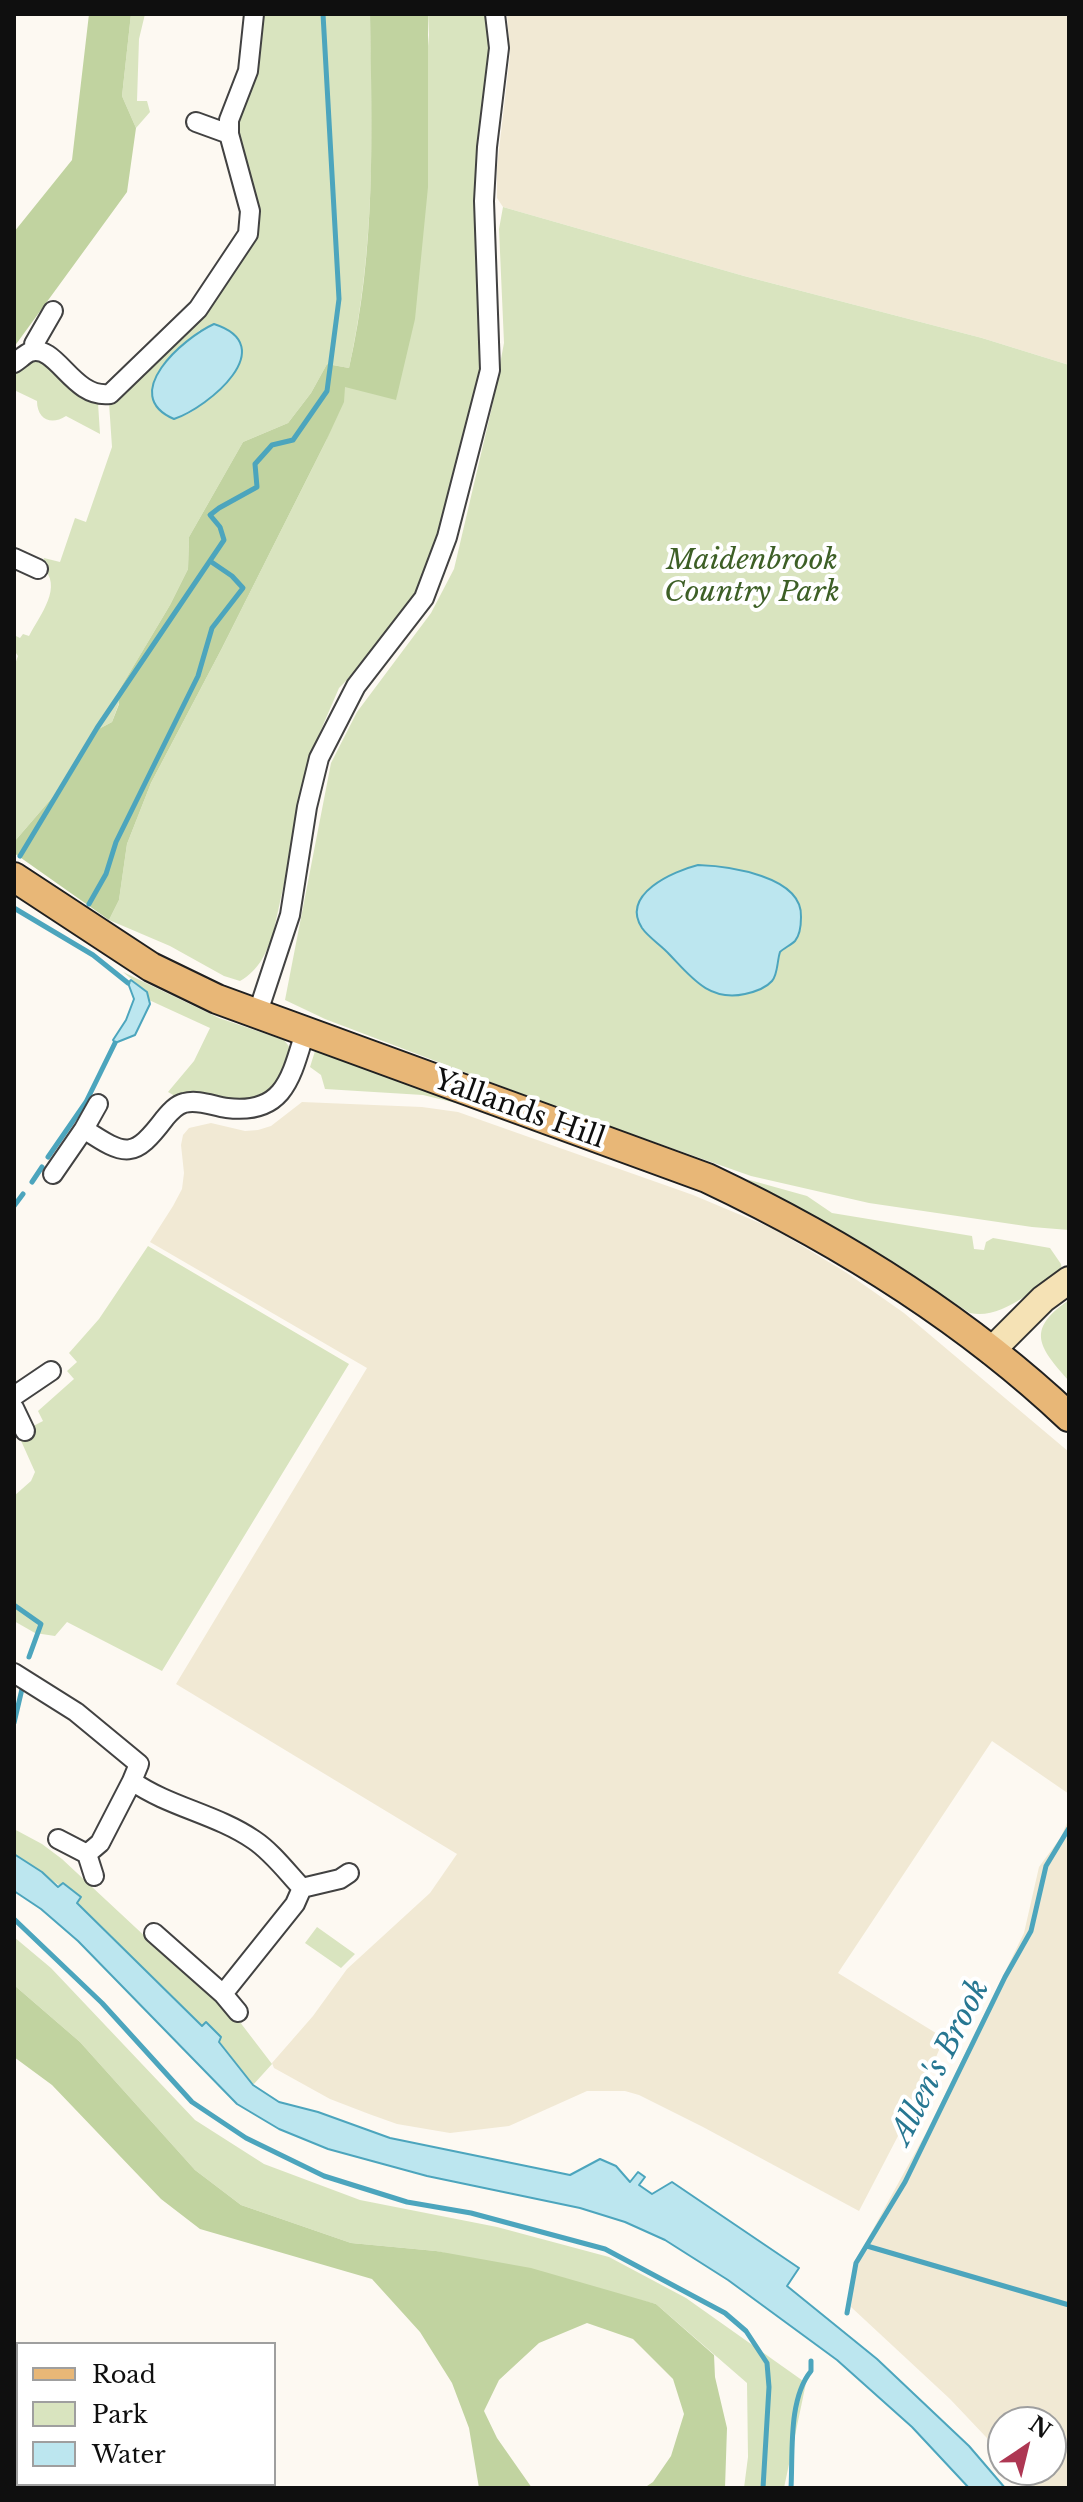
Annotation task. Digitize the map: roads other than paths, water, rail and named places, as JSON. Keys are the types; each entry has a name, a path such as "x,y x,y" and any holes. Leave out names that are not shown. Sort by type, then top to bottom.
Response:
{"main road":[{"name":"Yallands Hill","path":"14,877 151,967 217,999 707,1178 778,1211 853,1254 917,1296 1041,1390 1069,1417"}],"street":[{"path":"14,363 35,351 44,353 87,391 95,395 110,394 198,309 248,234 250,211 229,134 229,120 250,60 254,14"},
{"path":"257,1015 290,915 307,807 319,758 356,686 424,598 447,537 490,370 484,201 499,48 495,14"},
{"path":"196,122 229,134"},
{"path":"35,351 34,344 53,311"},
{"path":"14,558 38,569"},
{"path":"84,1129 111,1146 129,1150 148,1141 175,1107 182,1103 253,1110 282,1092 295,1066 305,1032"},
{"path":"53,1174 98,1104"},
{"path":"991,1351 1043,1299 1069,1280"},
{"path":"14,1396 51,1371"},
{"path":"14,1408 25,1431"},
{"path":"14,1673 76,1712 139,1764 100,1843 87,1854"},
{"path":"132,1781 150,1794 255,1841 302,1888"},
{"path":"58,1839 87,1854 94,1876"},
{"path":"302,1888 340,1879 349,1873"},
{"path":"223,1994 295,1904 302,1888"},
{"path":"154,1933 223,1994 238,2012"}],"water":[{"path":"214,324 233,334 241,346 240,361 233,375 220,389 205,402 174,419 158,409 152,396 154,382 173,354"},
{"path":"698,865 762,876 790,892 798,903 801,917 798,936 780,952 774,978 763,988 732,996 711,991 693,979 642,928 637,916 638,905 644,895 664,879"},
{"path":"131,980 147,992 150,1004 135,1035 115,1043 113,1040 126,1020 134,999 128,983"},
{"path":"14,1854 42,1872 58,1887 63,1883 81,1897 77,1903 202,2026 206,2022 221,2037 219,2042 253,2085 279,2102 318,2112 390,2138 570,2175 600,2159 616,2166 630,2182 638,2172 645,2177 639,2185 652,2194 672,2182 799,2268 787,2286 877,2359 969,2446 987,2467 987,2486 1005,2488 969,2488 912,2427 837,2360 728,2280 665,2240 625,2222 580,2208 427,2176 328,2149 279,2129 237,2104 78,1941 41,1909 14,1891"}],"waterway":[{"path":"20,856 97,728 224,540 220,527 210,515 257,487 255,464 272,445 293,440 327,391 339,299 323,14"},
{"path":"89,904 198,676 212,628 243,588 210,561"},
{"path":"14,908 93,955 128,983"},
{"path":"48,1157 86,1102 115,1043"},
{"path":"32,1182 42,1167"},
{"path":"14,1206 23,1194"},
{"path":"14,1605 41,1624 29,1657"},
{"path":"14,1723 22,1689"},
{"name":"Allen's Brook","path":"847,2313 856,2263 905,2182 1005,1977 1031,1931 1046,1866 1069,1828"},
{"path":"14,1919 102,2003 192,2102 246,2138 324,2176 407,2202 471,2213 605,2249 725,2313 746,2331 767,2363 769,2387 763,2488"},
{"path":"867,2246 1069,2305"},
{"name":"Allen's Brook","path":"791,2488 795,2411 798,2396 811,2371 811,2361"}],"park label":[{"name":"Maidenbrook Country Park","path":"752,577"}]}
